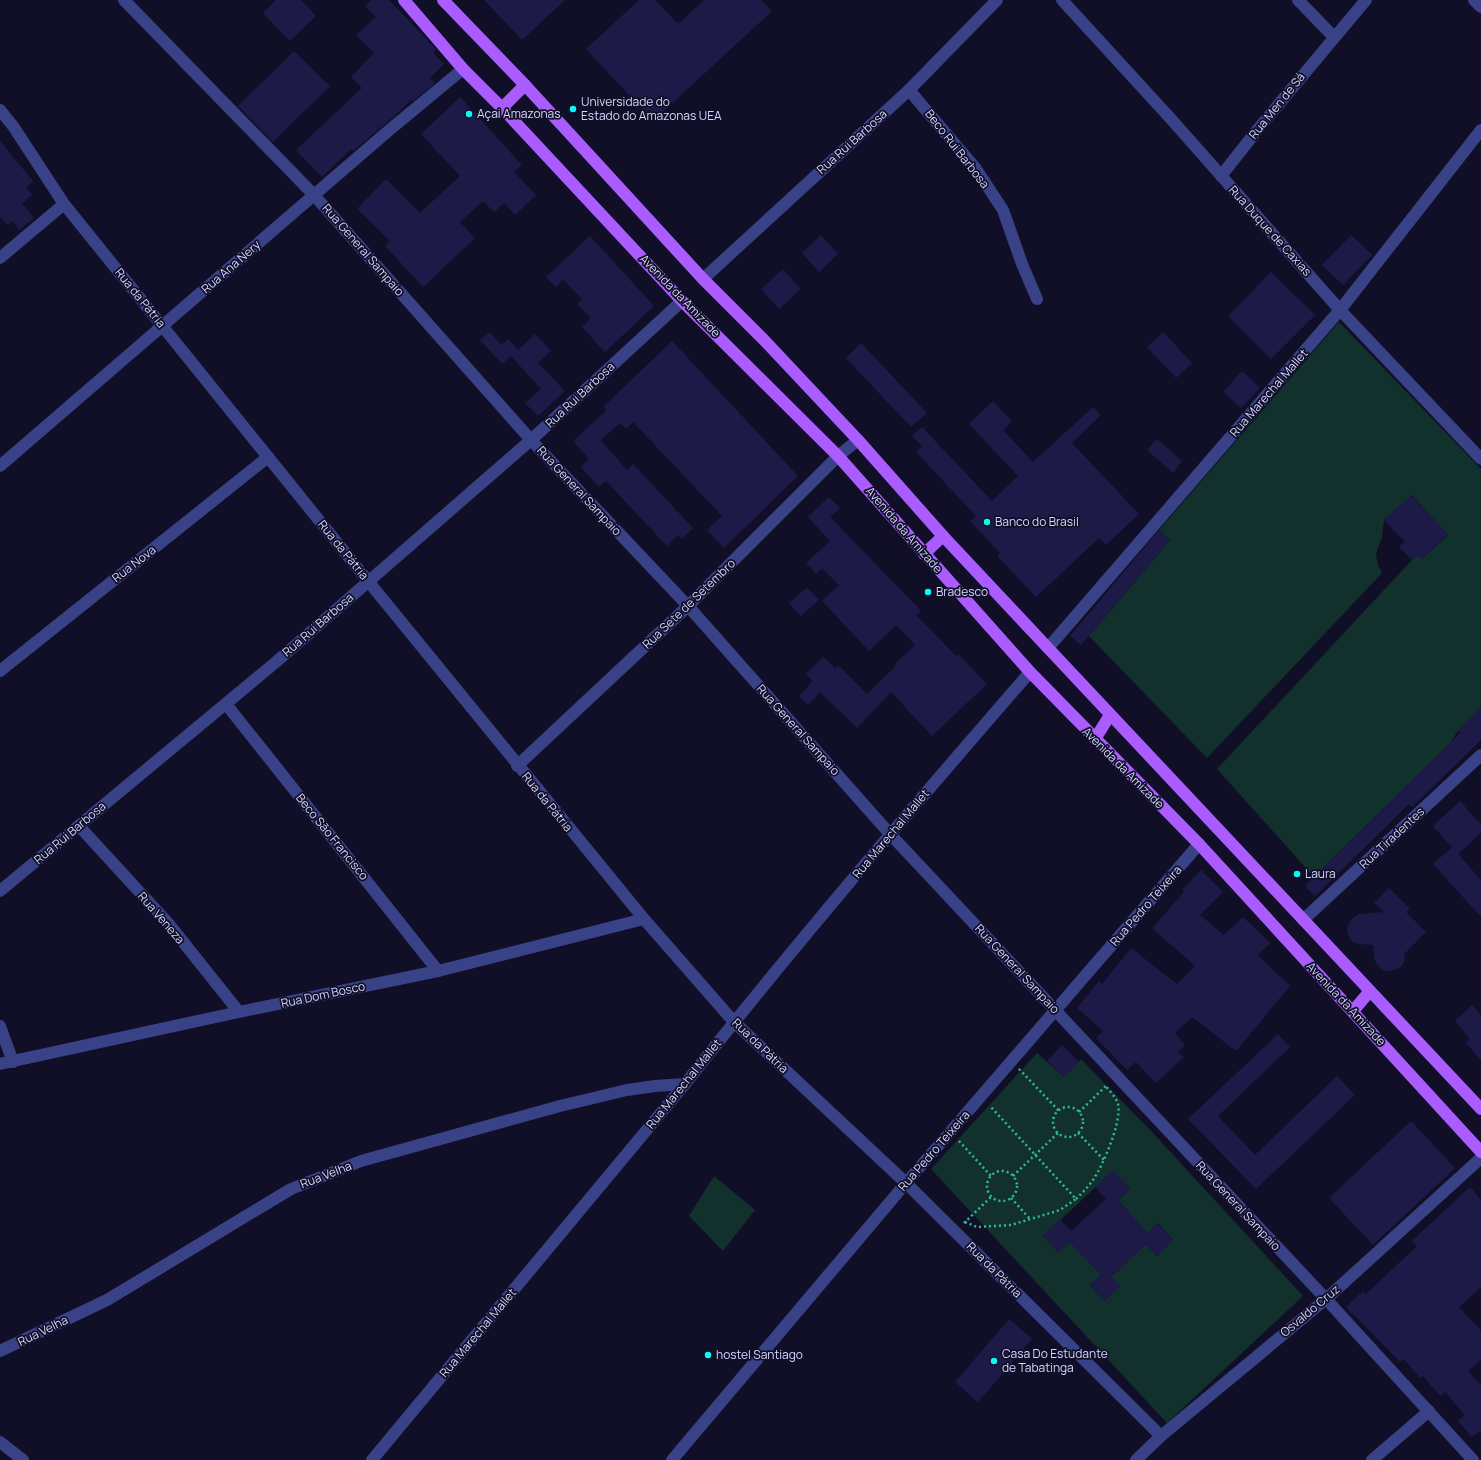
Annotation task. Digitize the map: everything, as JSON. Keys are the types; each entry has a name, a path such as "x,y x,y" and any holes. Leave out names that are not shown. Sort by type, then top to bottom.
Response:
{"main road":[{"name":"Avenida da Amizade","path":"404,0 463,69 502,108 682,301 838,456 1030,672 1199,844 1481,1152"},
{"name":"Avenida da Amizade","path":"442,0 525,85 702,280 764,341 858,440 943,536 1481,1109"},
{"path":"502,108 525,85"},
{"path":"924,554 943,536"},
{"path":"1095,739 1110,715"},
{"path":"1353,1011 1370,991"}],"street":[{"name":"Rua General Sampaio","path":"124,0 314,195 531,440 688,606 890,834 1326,1299 1473,1460"},
{"name":"Rua Rui Barbosa","path":"702,280 909,90 997,0"},
{"name":"Rua Duque de Caxias","path":"1062,0 1171,119 1340,310 1481,458"},
{"path":"1298,0 1334,37"},
{"name":"Rua Men de Sá","path":"1221,176 1258,129 1366,0"},
{"path":"1474,0 1481,7"},
{"name":"Rua Ana Nery","path":"0,466 314,195 463,69"},
{"name":"Beco Rui Barbosa","path":"909,90 976,170 1003,210 1022,264 1037,299"},
{"name":"Rua da Pátria","path":"0,110 14,126 64,204 517,766 644,920 734,1022 906,1183 1161,1436"},
{"name":"Rua Marechal Mallet","path":"1048,648 1340,310 1481,130"},
{"path":"0,258 64,204"},
{"name":"Rua Rui Barbosa","path":"0,891 226,704 531,440 682,301"},
{"name":"Rua Sete de Setembro","path":"517,766 688,606 838,456 858,440"},
{"name":"Rua Nova","path":"0,671 268,458"},
{"name":"Rua Marechal Mallet","path":"372,1460 685,1084 734,1022 890,834 1030,672"},
{"name":"Beco São Francisco","path":"226,704 438,972"},
{"name":"Rua Tiradentes","path":"1303,920 1481,756"},
{"name":"Rua Veneza","path":"79,826 168,923 239,1012"},
{"name":"Rua Pedro Teixeira","path":"672,1460 906,1183 1199,844"},
{"name":"Rua Dom Bosco","path":"0,1064 239,1012 438,972 644,920"},
{"path":"0,1026 13,1062"},
{"name":"Rua Velha","path":"0,1351 107,1300 291,1189 361,1161 560,1106 627,1090 685,1084"},
{"name":"Osvaldo Cruz","path":"1136,1460 1161,1436 1326,1299 1481,1158"},
{"path":"1372,1460 1428,1411"},
{"path":"0,1442 24,1460"}],"path":[{"path":"1012,1061 1059,1111"},
{"path":"1079,1112 1117,1076"},
{"path":"965,1222 978,1228 1011,1225 1060,1210 1076,1199 1093,1180 1104,1160 1112,1140 1119,1111 1114,1095 1106,1086"},
{"path":"981,1097 1076,1199"},
{"path":"1065,1108 1071,1108 1079,1112 1083,1123 1078,1133 1068,1137 1062,1136 1058,1133 1054,1127 1054,1121 1059,1111 1065,1108"},
{"path":"951,1131 991,1176"},
{"path":"1012,1176 1058,1133"},
{"path":"1078,1133 1104,1160"},
{"path":"1004,1171 1012,1176 1016,1181 1016,1187 1011,1198 1001,1201 992,1196 988,1190 987,1184 991,1176 1004,1171"},
{"path":"955,1232 992,1196"},
{"path":"1011,1198 1031,1220"}],"green space":[{"path":"1339,322 1481,469 1481,708 1458,731 1450,743 1314,877 1217,769 1412,560 1418,555 1422,559 1448,535 1412,495 1384,520 1382,537 1376,554 1378,565 1382,573 1207,758 1089,636 1170,540 1159,530"},
{"path":"1037,1053 1064,1077 1081,1059 1153,1133 1303,1296 1167,1423 931,1169","holes":["1113,1171 1130,1189 1118,1200 1147,1233 1158,1223 1173,1240 1157,1256 1146,1244 1111,1277 1120,1286 1104,1301 1090,1285 1101,1275 1070,1242 1058,1252 1043,1236"]},
{"path":"714,1176 755,1210 723,1251 689,1216"}],"building":[{"path":"276,0 301,0 316,16 290,41 263,13"},
{"path":"371,0 389,0 436,49 433,53 444,64 430,78 435,83 413,101 412,99 353,151 351,149 322,177 296,150 362,88 351,77 374,53 356,35 376,17 365,6"},
{"path":"484,0 565,0 522,40"},
{"name":"Universidade do Estado do Amazonas UEA","path":"639,0 655,0 678,24 704,0 761,0 772,11 653,121 586,49"},
{"path":"294,51 330,86 273,142 238,106"},
{"path":"460,97 522,165 514,172 536,195 515,215 504,203 494,212 483,201 460,222 475,238 423,287 385,246 390,241 357,209 386,179 420,213 460,176 421,134"},
{"path":"0,141 33,181 26,187 32,195 22,203 34,218 19,230 12,221 7,225 0,217"},
{"path":"821,235 838,254 819,272 802,253"},
{"path":"1351,235 1372,255 1343,285 1322,265"},
{"path":"590,236 654,306 605,352 582,327 591,318 577,304 582,299 563,279 556,287 546,277"},
{"path":"783,269 801,289 779,309 761,289"},
{"path":"1271,272 1315,315 1271,359 1228,316"},
{"path":"490,332 501,345 508,339 518,350 535,334 551,351 538,363 565,391 538,416 525,403 541,389 511,356 502,364 480,340"},
{"path":"1163,332 1192,363 1176,378 1147,347"},
{"path":"672,341 798,476 724,548 707,530 722,516 633,422 626,429 620,423 601,440 627,470 633,464 693,528 682,539 678,535 667,546 606,481 599,487 581,467 589,459 573,441 607,410 604,406"},
{"path":"861,343 927,413 911,427 846,358"},
{"path":"1242,371 1260,388 1241,408 1223,392"},
{"path":"993,401 1012,421 1003,430 1033,462 1093,407 1101,415 1072,443 1139,514 1106,545 1099,538 1036,597 997,556 1000,553 970,521 976,516 916,452 922,446 912,436 922,427 992,501 1018,476 969,424"},
{"path":"1157,439 1182,461 1173,473 1147,450"},
{"path":"1411,495 1448,534 1422,559 1418,555 1412,560 1399,547 1405,542 1384,520"},
{"path":"829,497 840,508 830,517 921,611 916,615 956,656 958,654 987,684 932,736 891,692 857,728 820,692 808,705 799,696 813,681 806,674 823,657 835,668 838,665 867,694 915,645 896,625 869,651 822,601 839,585 822,568 816,574 806,563 830,541 808,517"},
{"path":"1159,530 1170,540 1081,645 1070,636"},
{"path":"807,587 819,600 801,616 789,603"},
{"path":"1481,708 1481,740 1412,807 1409,804 1315,896 1305,886 1460,733 1458,731"},
{"path":"1460,801 1481,825 1481,833 1458,854 1433,826"},
{"path":"1452,847 1481,880 1481,917 1433,864"},
{"path":"1201,870 1223,892 1200,915 1224,935 1243,917 1270,943 1258,955 1290,986 1236,1051 1192,1017 1175,1033 1185,1045 1178,1052 1184,1057 1156,1083 1136,1062 1127,1070 1096,1038 1103,1031 1077,1008 1099,981 1102,984 1131,948 1177,984 1195,966 1152,928 1184,892 1182,890"},
{"path":"1389,888 1410,909 1406,912 1426,932 1405,953 1402,966 1392,971 1385,971 1379,967 1375,961 1373,945 1358,944 1352,941 1348,935 1347,929 1349,922 1359,914 1384,912 1374,903"},
{"path":"1472,1005 1481,1015 1481,1060 1466,1043 1470,1039 1455,1021"},
{"path":"1278,1034 1290,1047 1218,1116 1255,1155 1337,1076 1355,1095 1256,1189 1188,1119"},
{"path":"1062,1045 1079,1062 1064,1077 1047,1061"},
{"path":"1411,1121 1455,1168 1373,1245 1329,1198"},
{"path":"1113,1170 1130,1189 1118,1200 1147,1233 1157,1223 1173,1240 1157,1256 1146,1244 1111,1277 1120,1286 1104,1301 1090,1285 1101,1275 1070,1242 1058,1252 1043,1236 1060,1219 1071,1231 1106,1199 1095,1187"},
{"path":"1470,1187 1481,1200 1481,1287 1459,1307 1481,1331 1481,1360 1468,1371 1481,1385 1481,1430 1472,1437 1458,1421 1465,1415 1445,1392 1440,1396 1423,1376 1420,1378 1404,1359 1400,1362 1346,1307 1363,1291 1366,1294 1417,1246 1412,1241"},
{"name":"Casa Do Estudante de Tabatinga","path":"1009,1319 1032,1339 978,1402 955,1382"}],"place":[{"name":"Universidade do Estado do Amazonas UEA","path":"573,109"},
{"name":"Açai Amazonas","path":"469,114"},
{"name":"Banco do Brasil","path":"987,522"},
{"name":"Bradesco","path":"928,592"},
{"name":"Laura","path":"1297,874"},
{"name":"hostel Santiago","path":"708,1355"},
{"name":"Casa Do Estudante de Tabatinga","path":"994,1361"}]}
